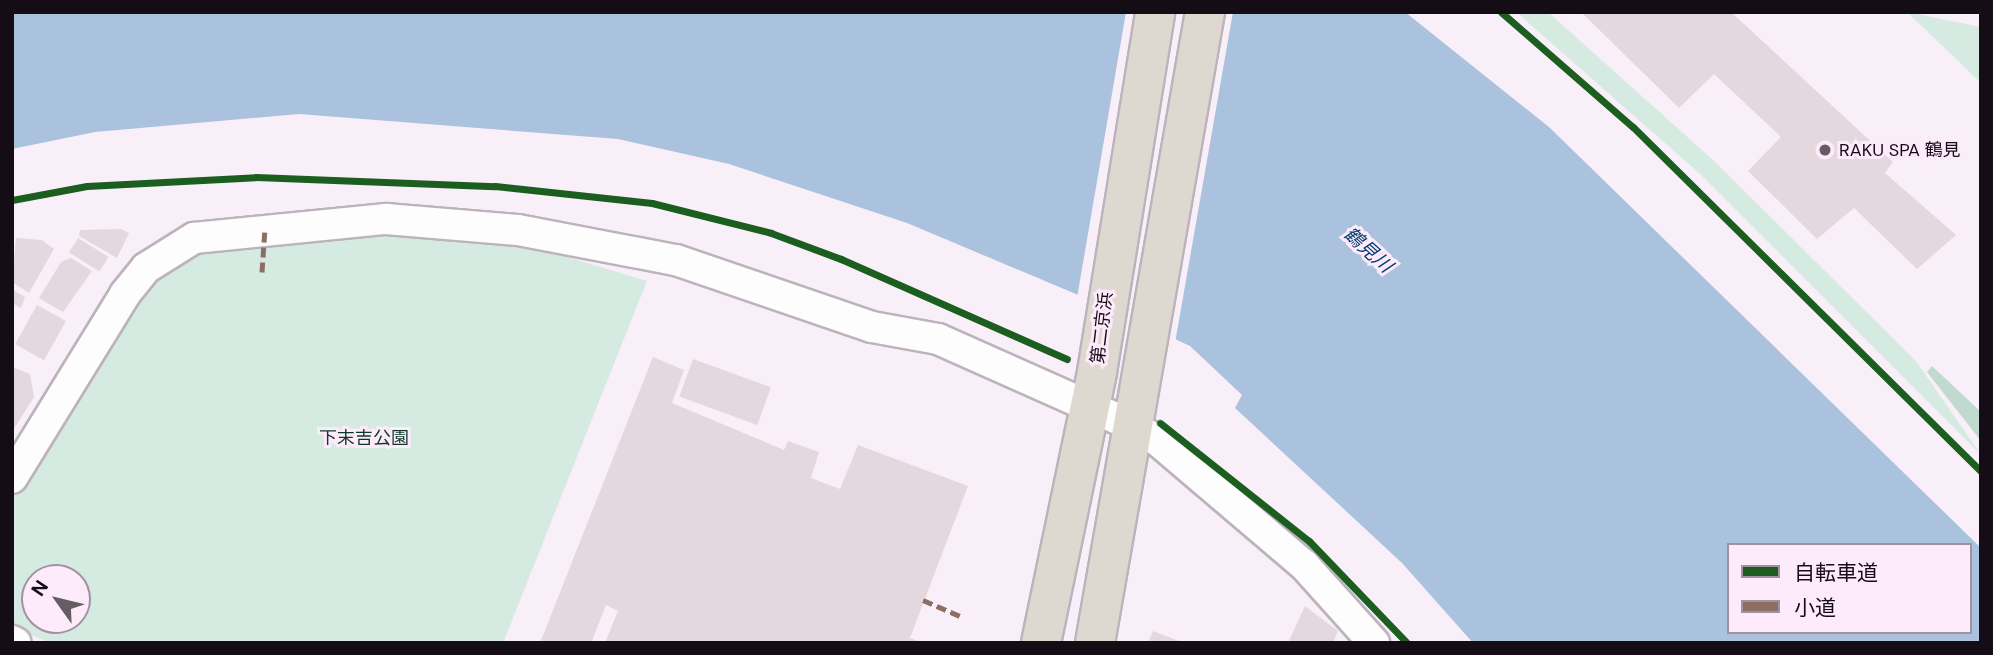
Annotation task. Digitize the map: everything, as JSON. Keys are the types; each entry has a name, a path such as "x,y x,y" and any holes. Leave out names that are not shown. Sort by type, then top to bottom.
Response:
{"highway":[{"name":"第二京浜","path":"1041,643 1089,410 1155,12"},
{"path":"1095,643 1129,424 1148,340 1205,12"}],"street":[{"path":"12,478 125,294 168,251 194,238 234,231 386,219 518,230 676,260 872,327 938,340 1089,410 1129,424 1157,440 1304,565 1374,643"}],"green space":[{"path":"1516,12 1548,12 1713,160 1916,361 1981,455 1699,173"},
{"path":"1907,12 1981,27 1981,83"},
{"name":"下末吉公園","path":"386,231 511,240 647,281 503,643 52,643 28,634 91,634 91,564 21,564 21,631 12,628 12,496 154,273 198,245"},
{"path":"1932,366 1981,412 1981,441 1927,372"}],"water":[{"name":"鶴見川","path":"12,12 1405,12 1549,127 1981,548 1981,643 1473,643 1402,563 1235,408 1242,395 1190,346 1083,297 907,223 729,164 618,139 299,114 95,132 12,149"}],"pier":[{"path":"1126,12 1233,12 1175,343 1077,298"}],"building":[{"name":"RAKU SPA 鶴見","path":"1581,12 1731,12 1893,162 1885,173 1956,235 1917,269 1854,208 1817,239 1748,171 1781,137 1714,74 1679,108"},
{"path":"121,229 129,233 117,258 79,236 80,230"},
{"path":"16,238 42,240 54,249 29,293 12,282"},
{"path":"78,238 109,257 100,271 69,252"},
{"path":"71,258 92,271 63,312 39,298 61,262"},
{"path":"12,289 25,297 21,308 12,303"},
{"path":"37,305 66,321 44,360 15,344"},
{"path":"653,357 684,370 672,403 784,450 788,441 819,452 811,478 840,489 858,445 968,486 910,638 923,643 605,643 618,611 606,605 591,643 540,643"},
{"path":"693,359 771,387 757,425 679,397"},
{"path":"12,367 30,374 34,397 12,432"},
{"path":"1305,606 1338,631 1333,643 1288,643"},
{"path":"1153,631 1184,643 1148,643"}],"marked path":[{"path":"262,272 265,228"},
{"path":"923,600 960,616"}],"cycle path":[{"path":"1501,12 1633,127 1981,471"},
{"path":"12,200 87,186 256,177 495,186 652,203 771,233 841,259 1067,359"},
{"path":"1160,423 1309,541 1407,643"}],"place":[{"name":"RAKU SPA 鶴見","path":"1825,150"}]}
